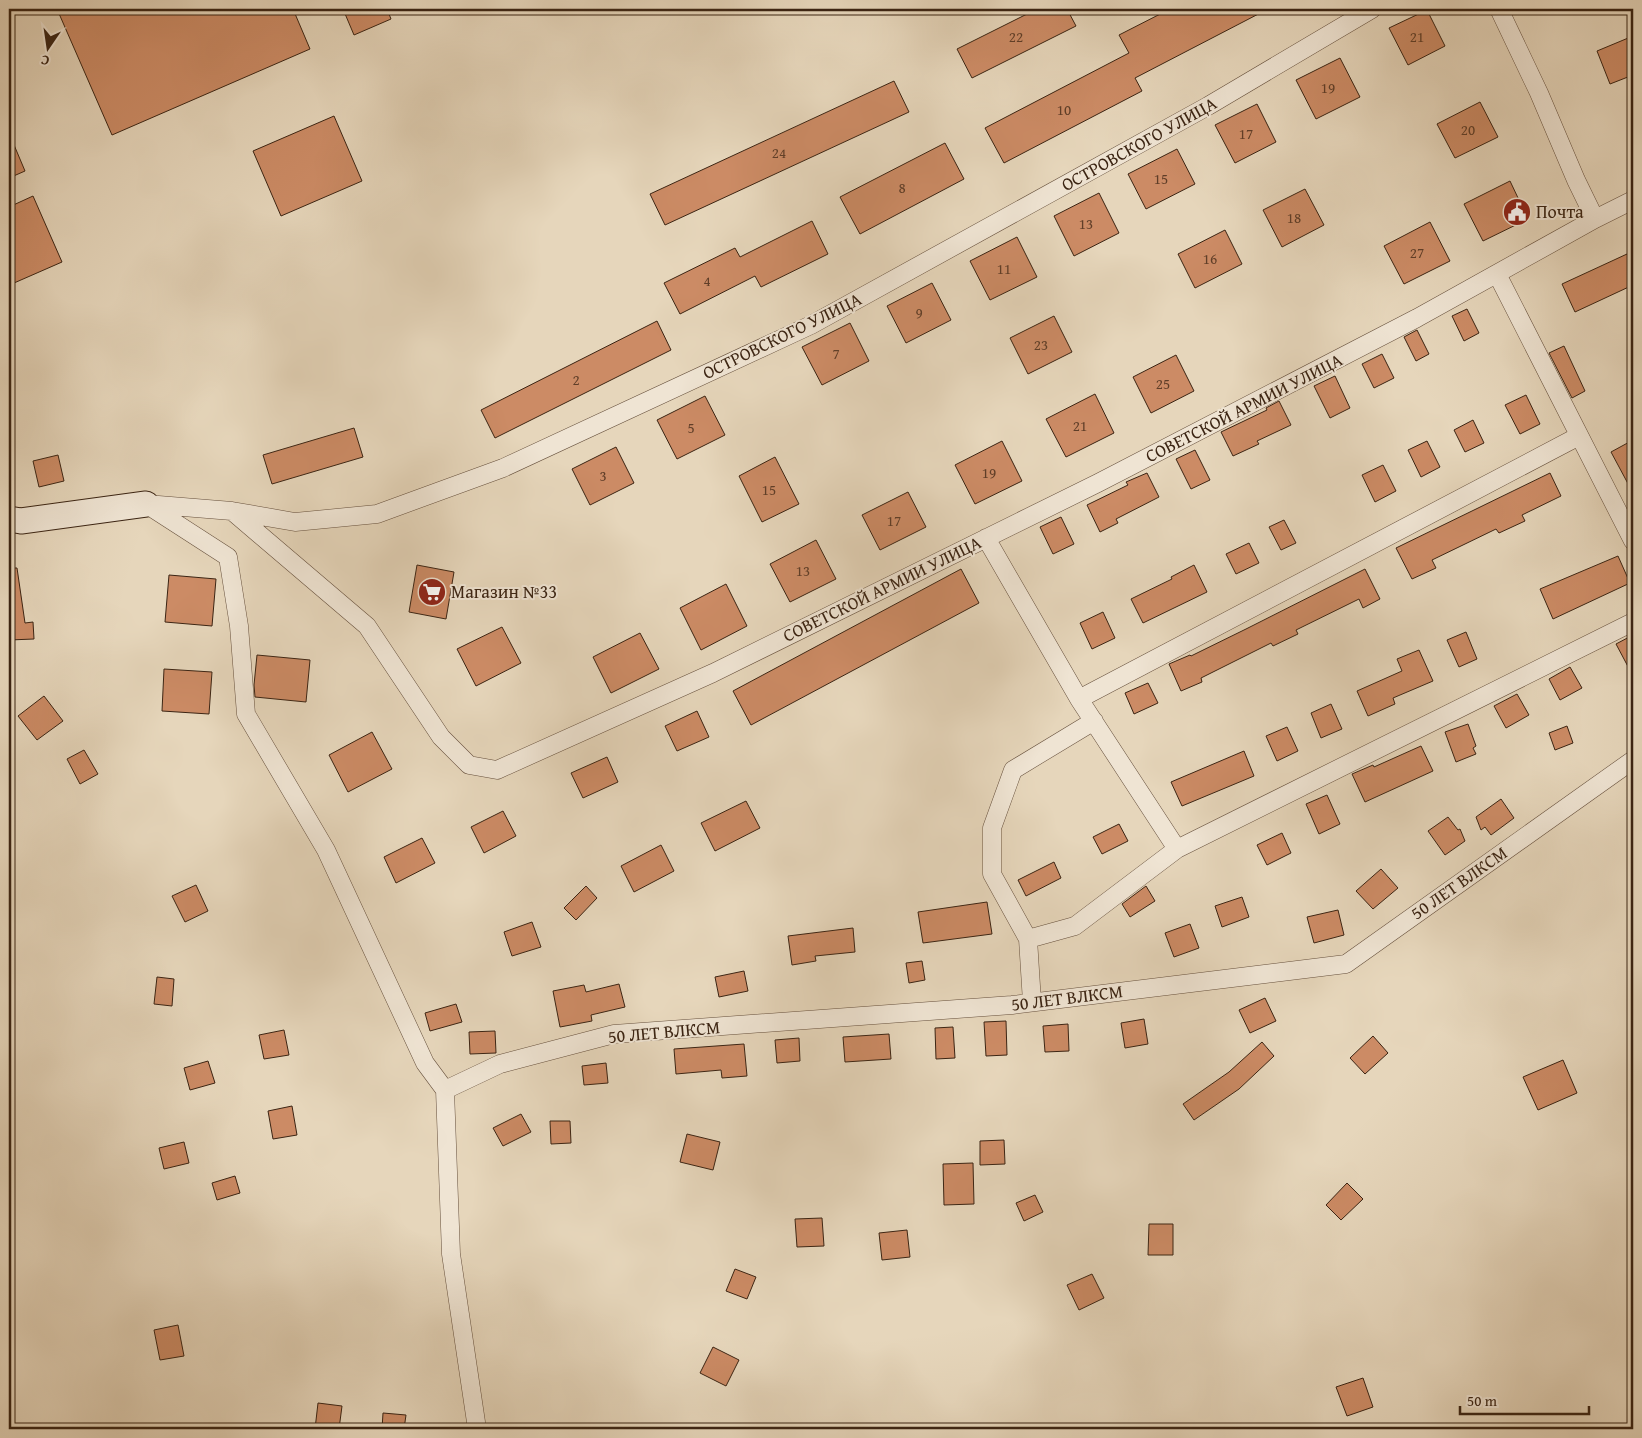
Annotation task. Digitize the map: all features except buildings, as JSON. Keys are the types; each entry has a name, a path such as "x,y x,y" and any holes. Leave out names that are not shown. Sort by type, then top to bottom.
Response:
{"street":[{"name":"ОСТРОВСКОГО УЛИЦА","path":"146,504 232,511 295,522 377,514 503,468 810,325 1208,106 1372,9"},
{"path":"1499,9 1595,219"},
{"name":"СОВЕТСКОЙ АРМИИ УЛИЦА","path":"232,511 367,626 441,738 469,765 497,770 712,673 1142,460 1417,318 1595,219 1633,200"},
{"path":"1497,274 1633,542"},
{"path":"1080,699 1579,436"},
{"path":"9,519 21,521 146,504 228,557 239,626 246,714 326,850 425,1063 445,1090 451,1254 476,1429"},
{"path":"986,538 1080,699 1177,849"},
{"path":"1028,939 1075,926 1177,849 1633,622"},
{"path":"1032,1002 1028,939 992,874 992,828 1013,770 1094,721"},
{"name":"50 ЛЕТ ВЛКСМ","path":"445,1090 500,1064 614,1034 1032,1002 1346,964 1633,760"}],"place":[{"name":"Почта","path":"1517,212"},
{"name":"Магазин №33","path":"432,592"}]}
